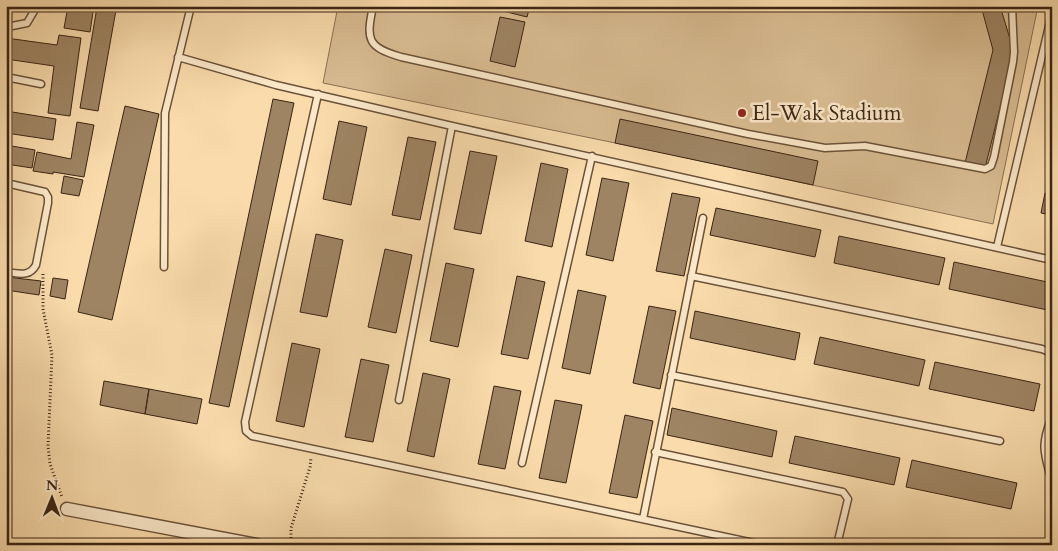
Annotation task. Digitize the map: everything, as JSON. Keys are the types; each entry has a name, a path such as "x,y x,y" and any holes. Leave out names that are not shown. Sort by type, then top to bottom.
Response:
{"street":[{"path":"67,509 257,545"}],"lane":[{"path":"6,25 12,26 27,23 37,6"},
{"path":"164,267 165,113 190,6"},
{"path":"373,6 370,24 371,41 376,47 386,53 401,57 748,134 825,148 865,146 985,169 991,166 994,157 1013,62 1012,6"},
{"path":"997,247 1052,14"},
{"path":"178,57 276,85 452,126 1052,260"},
{"path":"6,77 41,84"},
{"path":"318,94 245,422 246,431 252,436 764,545"},
{"path":"399,400 452,126"},
{"path":"522,463 592,156"},
{"path":"6,182 45,192 48,197 36,265 32,272 26,274 6,272"},
{"path":"643,519 703,218"},
{"path":"691,276 1042,349 1052,353"},
{"path":"671,375 1000,441"},
{"path":"1052,416 1045,433 1043,446 1052,482"},
{"path":"655,452 843,492 848,499 836,545"}],"path":[{"path":"36,265 44,275 43,309 52,355 48,446 50,464 67,509"},
{"path":"291,545 291,528 310,467 312,449"}],"shaded area":[{"name":"El-Wak Stadium","path":"338,6 1038,6 993,224 664,153 323,83"}],"building":[{"path":"6,6 28,6 27,11 6,8"},
{"path":"68,6 94,6 90,32 64,28"},
{"path":"504,6 530,6 527,17 503,11"},
{"path":"981,6 1000,6 1014,52 985,168 965,163 993,50"},
{"path":"97,7 116,10 98,111 80,108"},
{"path":"500,17 525,22 515,67 490,61"},
{"path":"59,35 81,38 70,116 48,113 54,66 6,59 6,38 57,45"},
{"path":"273,99 294,103 229,407 209,403"},
{"path":"125,106 159,114 112,320 78,312"},
{"path":"6,111 56,119 53,140 6,133"},
{"path":"620,119 818,161 813,185 615,143"},
{"path":"339,121 367,127 351,205 323,199"},
{"path":"77,122 94,125 84,177 33,171 37,152 71,159"},
{"path":"408,137 436,142 420,220 392,215"},
{"path":"6,145 35,150 32,168 6,164"},
{"path":"470,151 497,156 481,234 454,229"},
{"path":"541,163 568,169 552,247 525,241"},
{"path":"64,176 83,180 79,196 61,193"},
{"path":"602,178 629,183 613,261 586,255"},
{"path":"672,193 700,198 684,276 656,271"},
{"path":"1045,193 1052,195 1052,215 1041,213"},
{"path":"716,208 821,230 815,257 710,235"},
{"path":"316,234 343,240 327,317 300,312"},
{"path":"839,236 945,258 939,285 834,263"},
{"path":"385,249 412,255 396,333 368,327"},
{"path":"954,262 1052,283 1052,311 949,289"},
{"path":"446,263 474,269 458,347 430,341"},
{"path":"517,276 545,282 528,359 501,354"},
{"path":"7,277 41,281 39,295 6,290"},
{"path":"53,278 68,280 65,299 50,296"},
{"path":"578,290 606,296 590,374 562,368"},
{"path":"649,306 676,311 660,389 633,383"},
{"path":"695,311 800,333 795,360 690,338"},
{"path":"820,337 925,360 919,386 814,364"},
{"path":"292,343 320,349 304,427 276,421"},
{"path":"361,359 389,365 373,442 345,437"},
{"path":"935,362 1040,384 1034,411 929,389"},
{"path":"423,373 450,379 434,457 407,451"},
{"path":"104,381 149,389 145,414 100,405"},
{"path":"494,386 521,391 505,469 478,464"},
{"path":"149,389 202,399 197,424 145,414"},
{"path":"555,400 582,405 566,483 539,478"},
{"path":"672,408 777,431 772,457 667,435"},
{"path":"625,415 653,421 637,498 609,493"},
{"path":"795,436 900,458 894,485 789,463"},
{"path":"912,460 1017,483 1011,509 906,487"}],"place":[{"name":"El-Wak Stadium","path":"742,113"}]}
